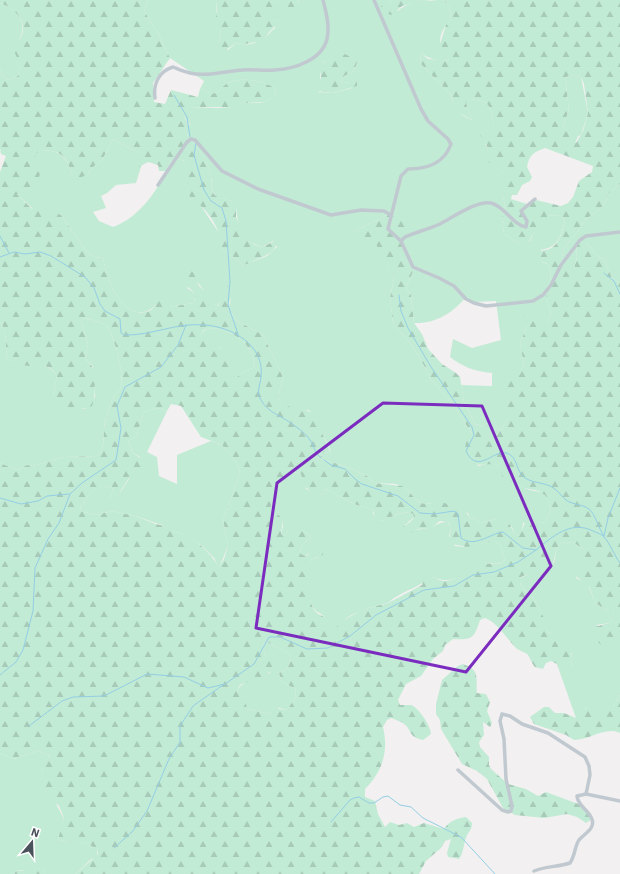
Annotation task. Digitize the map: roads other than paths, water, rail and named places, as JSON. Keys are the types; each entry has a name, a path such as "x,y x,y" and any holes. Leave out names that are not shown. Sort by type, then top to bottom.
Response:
{"street":[{"path":"155,98 154,88 160,76 164,70 173,67 191,73 203,73 294,68 307,62 322,49 327,39 328,19 323,0"},
{"path":"374,0 421,109 428,121 448,139 451,144 448,153 430,167 408,169 404,171 388,230 401,241 413,267 454,286 466,299 474,303 486,306 533,301 543,295 551,285 561,265 580,240 586,236 620,232"},
{"path":"158,185 187,142 191,139 195,140 222,171 258,189 331,216 361,210 384,211 391,215"},
{"path":"401,241 405,237 440,224 465,209 489,203 498,206 518,225 526,228 527,222 521,211 535,199"},
{"path":"458,770 502,810 508,812 511,811 512,806 506,778 504,739 500,721 502,714 510,716 522,724 548,733 585,758 589,766 590,775 586,794"},
{"path":"534,872 543,867 560,866 570,863 575,856 575,850 579,840 586,836 593,823 591,817 578,800 577,796 586,794 620,801"}],"waterway":[{"path":"174,95 187,117 190,137"},
{"path":"196,143 194,155 204,190 211,201 222,208 226,221 230,281 228,305 238,334"},
{"path":"0,236 9,253"},
{"path":"0,257 14,252 25,254 40,252 51,256 85,277 94,288 100,304 105,311 120,319 121,333 124,335 134,335 184,325 215,326 236,334 245,340 258,356 261,366 259,392 264,405 272,412 300,429 310,440 316,453 321,458"},
{"path":"604,273 614,281 620,294"},
{"path":"399,295 401,311 408,328 431,367 472,427 474,435 466,451 471,458 476,461 481,461 498,454 509,454 514,459 521,474 527,479 550,486 569,502 589,509 604,536"},
{"path":"0,675 16,662 23,650 33,611 35,568 48,539 59,523 70,494 82,483 116,460 121,428 117,406 125,387 161,367 178,345 186,325"},
{"path":"324,460 331,465 345,469 362,484 398,496 420,513 434,514 454,511 458,514 461,538 466,541 472,542 482,540 503,532 523,548 536,550 563,531 577,527 585,528 603,536 620,563"},
{"path":"604,536 608,518 620,488"},
{"path":"0,498 21,504 38,501 47,496 69,494"},
{"path":"29,726 62,701 73,697 104,696 147,674 184,677 208,688 225,684 254,664 269,637 280,637 307,649 328,648 350,636 376,615 424,590 454,586 473,575 494,572 518,562 536,550"},
{"path":"114,848 132,832 147,811 169,759 180,742 180,726 193,706 223,685"},
{"path":"331,822 350,800 354,798 359,797 369,803 374,803 383,797 388,796 400,805 411,807 423,818 461,837 495,874"}]}
